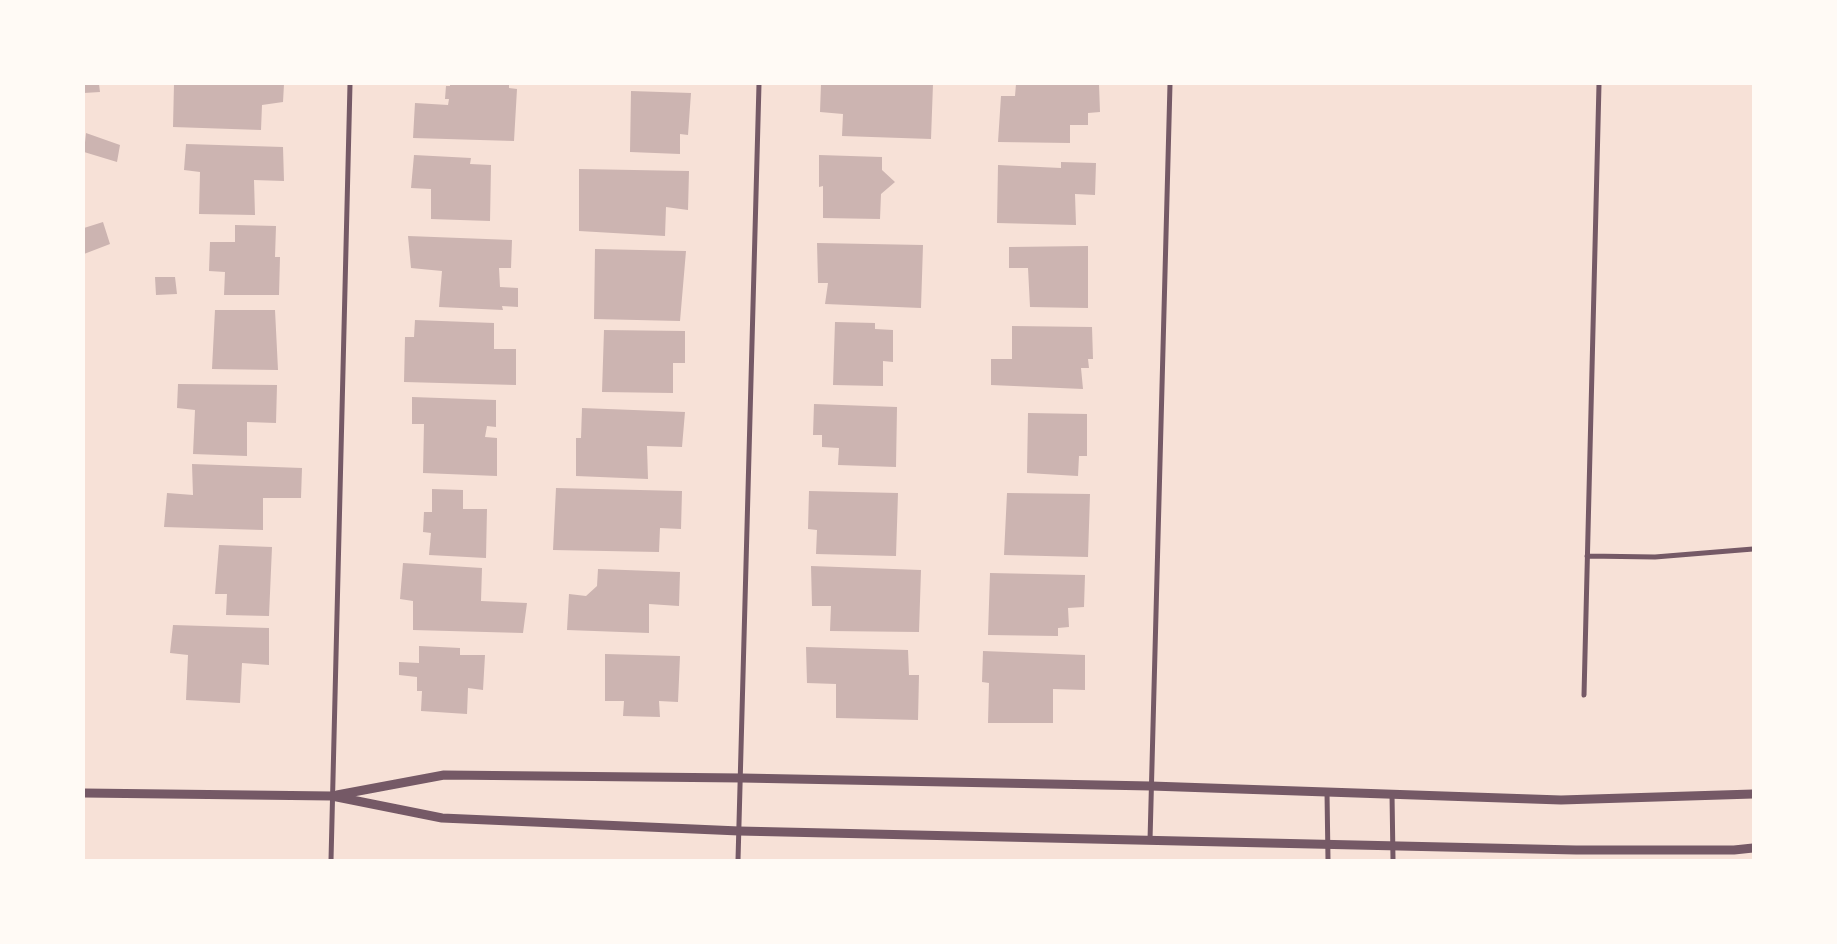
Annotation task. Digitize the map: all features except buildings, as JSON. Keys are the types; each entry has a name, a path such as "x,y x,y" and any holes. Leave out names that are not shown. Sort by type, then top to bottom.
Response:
{"street":[{"path":"330,860 350,84"},
{"path":"738,860 742,778 759,84"},
{"path":"1150,840 1170,84"},
{"path":"1584,695 1598,84"},
{"path":"1587,556 1655,558 1753,549"},
{"path":"332,796 444,775 742,778 1151,786 1561,800 1753,794"},
{"path":"1327,792 1328,860"},
{"path":"84,793 332,796 442,818 739,831 1576,850 1734,850 1753,848"},
{"path":"1392,794 1393,860"}]}
